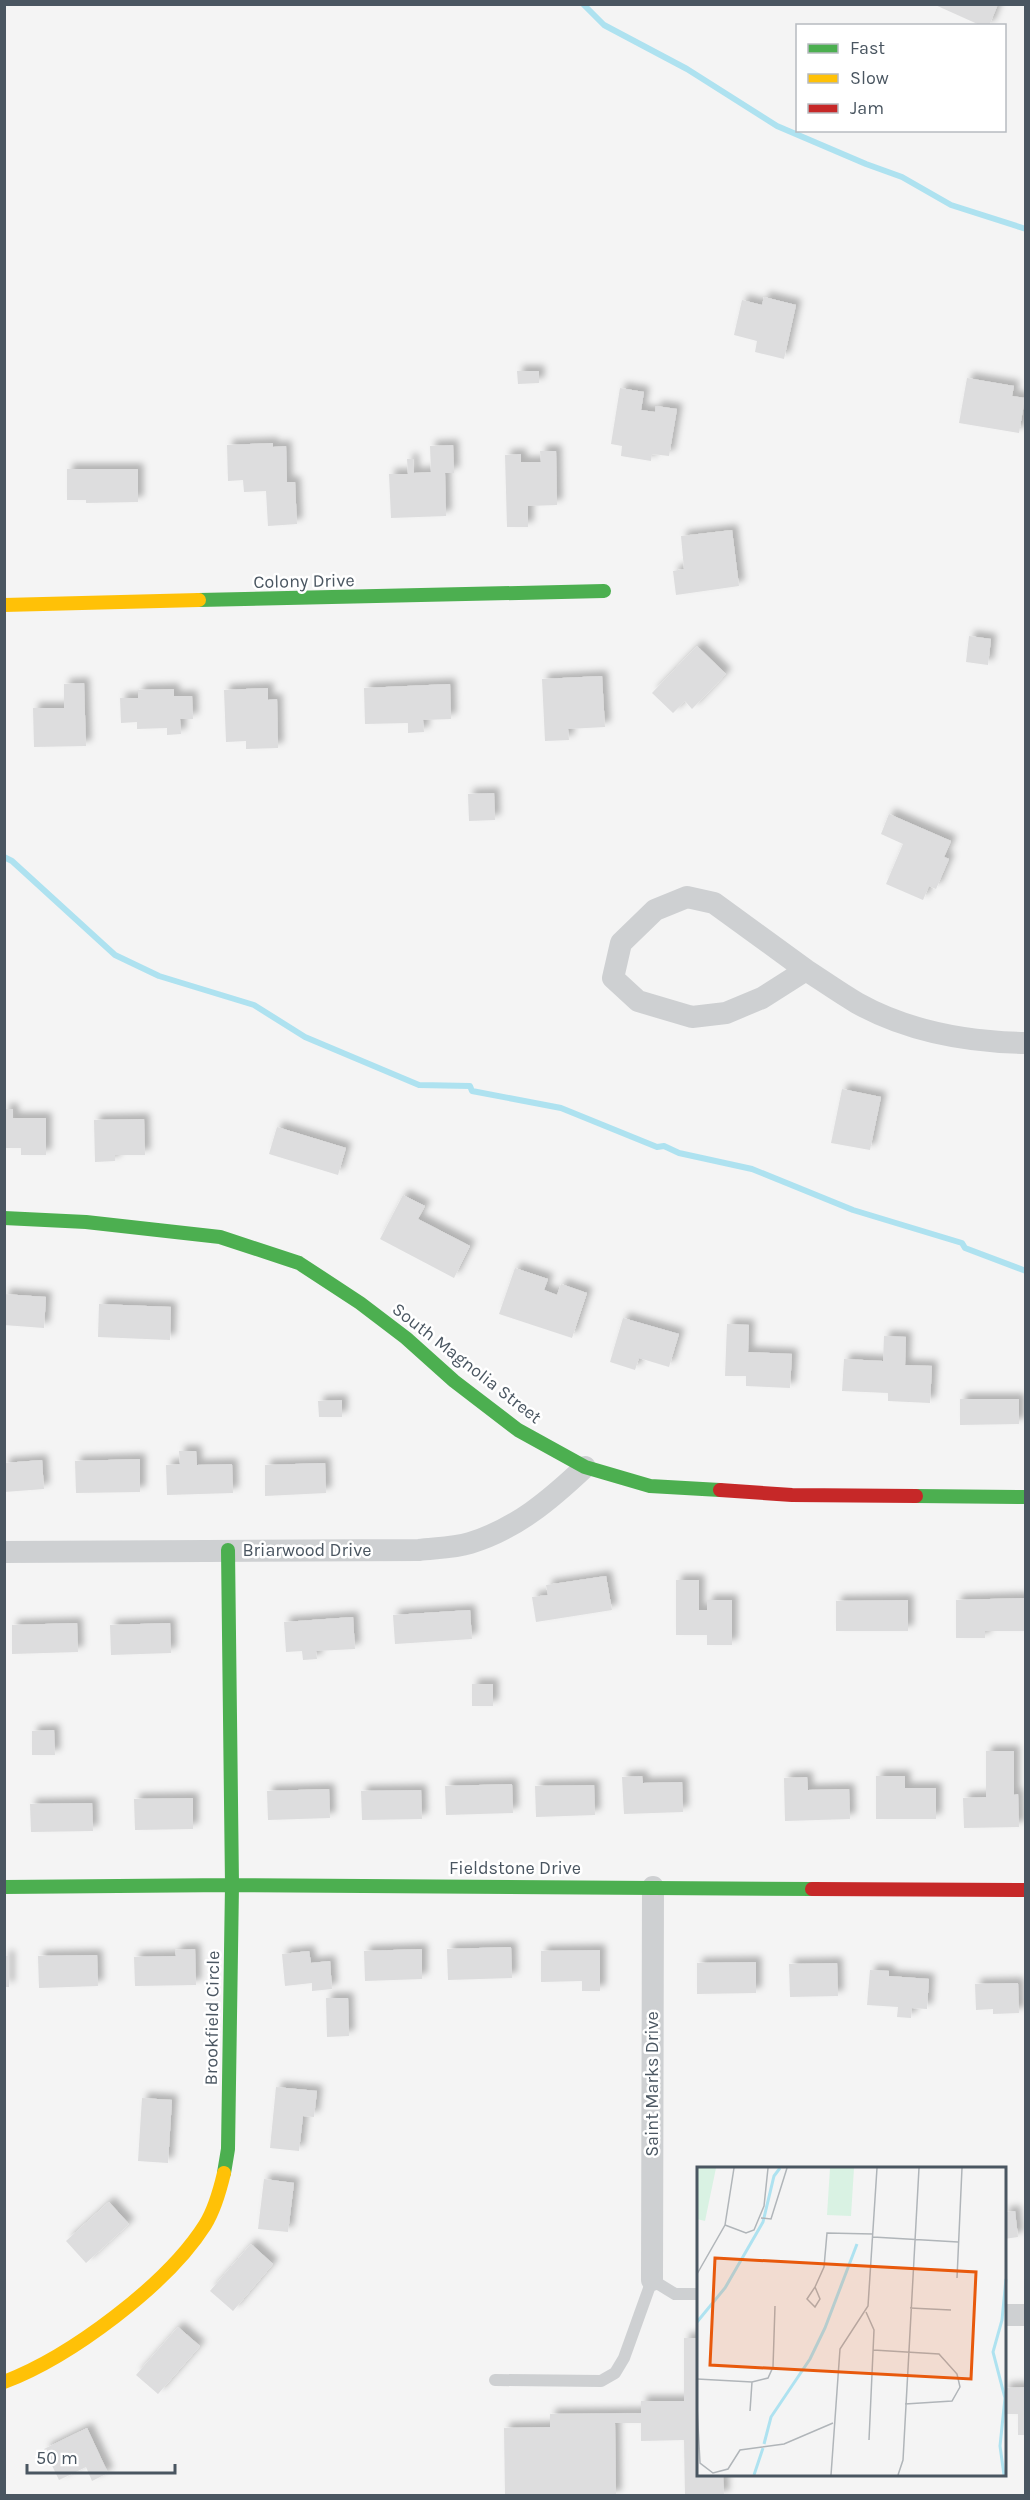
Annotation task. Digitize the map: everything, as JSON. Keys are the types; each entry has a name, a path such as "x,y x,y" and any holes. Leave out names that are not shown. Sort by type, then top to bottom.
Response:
{"street":[{"name":"Colony Drive","path":"4,605 604,591"},
{"path":"806,970 762,998 726,1013 692,1017 638,1001 613,978 621,943 656,910 687,897 714,903 806,970 858,1003 915,1028 995,1042 1026,1043"},
{"name":"South Magnolia Street","path":"4,1218 86,1222 220,1237 299,1263 360,1303 406,1338 454,1381 518,1430 585,1467 650,1486 792,1495 1026,1497"},
{"name":"Briarwood Drive","path":"4,1552 419,1550 468,1544 514,1526 554,1496 585,1467"},
{"name":"Brookfield Circle","path":"4,2382 44,2366 98,2328 181,2256 206,2224 222,2186 228,2149 232,1885 228,1550"},
{"name":"Fieldstone Drive","path":"4,1887 232,1885 1026,1890"},
{"name":"Saint Marks Drive","path":"652,1887 652,2280"},
{"path":"1006,2315 1026,2315"}],"lane":[{"path":"495,2380 601,2381 615,2373 624,2358 652,2280 675,2294 697,2294"}],"building":[{"path":"933,4 998,4 990,24 978,24"},
{"path":"764,297 796,305 784,359 755,352 757,341 734,335 742,300 762,305"},
{"path":"517,371 539,371 539,383 518,384"},
{"path":"967,378 1014,386 1012,396 1025,398 1019,433 959,423"},
{"path":"620,388 644,392 641,410 655,412 656,406 677,409 669,456 652,454 651,461 621,456 622,446 611,444"},
{"path":"273,443 273,447 286,446 287,482 295,482 297,524 268,526 266,491 244,492 243,480 228,481 227,445"},
{"path":"453,445 454,473 445,473 446,516 391,518 389,474 408,474 407,459 413,459 414,473 431,472 430,446"},
{"path":"540,451 556,451 557,505 528,506 528,527 507,527 505,455 521,454 521,462 541,462"},
{"path":"67,469 138,469 138,502 86,503 86,500 67,500"},
{"path":"732,530 739,586 676,595 673,571 684,569 681,536"},
{"path":"969,636 991,639 988,665 966,662"},
{"path":"697,646 726,674 692,709 685,701 673,713 652,693"},
{"path":"602,676 605,727 568,729 569,740 545,741 542,679"},
{"path":"84,683 86,746 34,747 33,708 64,708 64,684"},
{"path":"450,684 451,719 423,720 424,732 408,733 408,723 365,724 364,688"},
{"path":"268,688 268,700 277,699 278,748 246,749 246,741 226,742 224,690"},
{"path":"174,689 174,696 192,696 193,719 180,719 181,734 167,735 167,728 137,729 137,722 121,723 120,698 138,698 138,690"},
{"path":"494,793 495,820 469,821 468,794"},
{"path":"889,814 951,841 944,857 949,859 936,889 929,886 923,900 886,884 903,844 881,834"},
{"path":"842,1089 881,1097 870,1150 831,1143"},
{"path":"4,1109 13,1109 13,1118 46,1118 46,1155 21,1155 21,1148 4,1148"},
{"path":"144,1119 145,1155 115,1155 115,1161 95,1162 94,1120"},
{"path":"277,1127 346,1148 338,1175 269,1154"},
{"path":"403,1195 425,1206 418,1219 470,1246 454,1278 380,1239"},
{"path":"515,1268 548,1279 544,1290 557,1295 561,1284 587,1293 572,1338 499,1314"},
{"path":"4,1294 46,1297 44,1328 4,1325"},
{"path":"99,1304 171,1307 170,1340 98,1337"},
{"path":"623,1318 679,1334 669,1367 639,1358 635,1370 610,1362"},
{"path":"727,1324 749,1325 748,1352 792,1354 790,1388 746,1386 746,1376 725,1376"},
{"path":"884,1336 906,1337 905,1365 932,1366 930,1403 888,1401 888,1393 842,1391 844,1359 883,1361"},
{"path":"960,1399 1019,1399 1019,1424 960,1425"},
{"path":"342,1400 342,1417 319,1417 318,1401"},
{"path":"179,1451 196,1451 197,1465 232,1464 233,1493 167,1495 166,1465 180,1464"},
{"path":"140,1459 140,1492 76,1493 75,1461"},
{"path":"42,1460 44,1489 4,1492 4,1463"},
{"path":"325,1463 326,1493 265,1496 265,1465"},
{"path":"606,1576 612,1610 536,1622 532,1597 548,1595 546,1585"},
{"path":"676,1580 699,1580 699,1610 707,1610 707,1600 732,1600 732,1645 707,1645 707,1635 676,1635"},
{"path":"1026,1598 1026,1631 985,1631 985,1638 956,1638 956,1600"},
{"path":"908,1600 908,1631 836,1631 836,1601"},
{"path":"470,1610 472,1639 395,1644 393,1615"},
{"path":"353,1617 355,1649 316,1651 317,1659 303,1660 302,1651 286,1652 284,1622"},
{"path":"77,1623 78,1652 12,1654 12,1625"},
{"path":"170,1623 171,1653 111,1655 110,1625"},
{"path":"472,1684 493,1684 493,1706 472,1706"},
{"path":"54,1730 55,1755 32,1755 32,1731"},
{"path":"986,1751 1014,1751 1014,1795 1018,1794 1019,1827 964,1828 963,1798 986,1797"},
{"path":"642,1776 643,1783 682,1782 683,1812 624,1814 622,1777"},
{"path":"876,1776 905,1776 905,1788 936,1788 936,1819 876,1819"},
{"path":"807,1777 808,1790 849,1789 850,1819 785,1821 784,1778"},
{"path":"512,1784 513,1813 446,1815 445,1786"},
{"path":"594,1785 595,1815 536,1817 535,1786"},
{"path":"329,1789 330,1818 268,1820 267,1791"},
{"path":"421,1790 422,1819 362,1820 361,1791"},
{"path":"193,1798 193,1829 135,1830 134,1799"},
{"path":"92,1803 93,1831 31,1832 30,1804"},
{"path":"511,1947 512,1978 448,1980 447,1949"},
{"path":"195,1949 196,1985 135,1986 134,1957 176,1956 175,1950"},
{"path":"422,1949 422,1979 365,1981 364,1951"},
{"path":"600,1950 600,1991 582,1991 582,1981 541,1982 541,1951"},
{"path":"309,1951 311,1963 330,1961 332,1989 312,1991 312,1983 285,1986 282,1954"},
{"path":"97,1955 98,1986 39,1988 38,1956"},
{"path":"4,1956 9,1956 9,1987 4,1987"},
{"path":"756,1962 756,1993 697,1994 697,1963"},
{"path":"837,1963 838,1996 790,1997 789,1964"},
{"path":"870,1970 889,1971 889,1976 929,1979 927,2009 912,2008 911,2018 897,2017 898,2007 867,2005"},
{"path":"1018,1983 1019,2013 993,2014 993,2009 976,2010 975,1984"},
{"path":"326,1998 348,1998 349,2036 327,2037"},
{"path":"276,2087 317,2091 314,2117 303,2116 299,2151 270,2148"},
{"path":"142,2098 172,2100 168,2163 138,2161"},
{"path":"264,2179 294,2183 288,2232 258,2229"},
{"path":"109,2202 129,2224 86,2263 66,2241"},
{"path":"1015,2211 1018,2237 1006,2239 1006,2212"},
{"path":"251,2244 273,2264 233,2311 210,2291"},
{"path":"178,2327 200,2346 158,2394 136,2375"},
{"path":"684,2338 697,2338 697,2476 723,2476 724,2496 685,2496 684,2440 641,2441 641,2423 615,2423 616,2496 505,2496 504,2428 550,2427 550,2414 641,2413 641,2401 684,2401"},
{"path":"1026,2387 1026,2435 1018,2435 1018,2414 1006,2414 1006,2388"},
{"path":"87,2428 108,2473 92,2481 86,2467 59,2480 44,2449"}],"waterway":[{"path":"583,4 604,25 687,69 777,126 902,177 951,205 1026,229"},
{"path":"4,857 12,861 115,955 159,976 254,1005 305,1037 419,1085 470,1086 472,1091 561,1108 657,1147 664,1146 679,1153 752,1169 853,1210 962,1243 965,1248 1026,1271"}],"traffic: fast":[{"path":"199,600 604,591"},
{"path":"4,1218 86,1222 220,1237 299,1263 360,1303 406,1338 454,1381 518,1430 585,1467 650,1486 720,1490"},
{"path":"916,1496 1026,1497"},
{"path":"224,2173 228,2149 232,1885 228,1550"},
{"path":"4,1887 232,1885 812,1889"}],"traffic: slow":[{"path":"4,605 199,600"},
{"path":"4,2382 30,2371 87,2337 115,2317 167,2271 188,2248 209,2219 224,2173"}],"traffic: jam":[{"path":"720,1490 792,1495 916,1496"},
{"path":"812,1889 1026,1890"}]}
